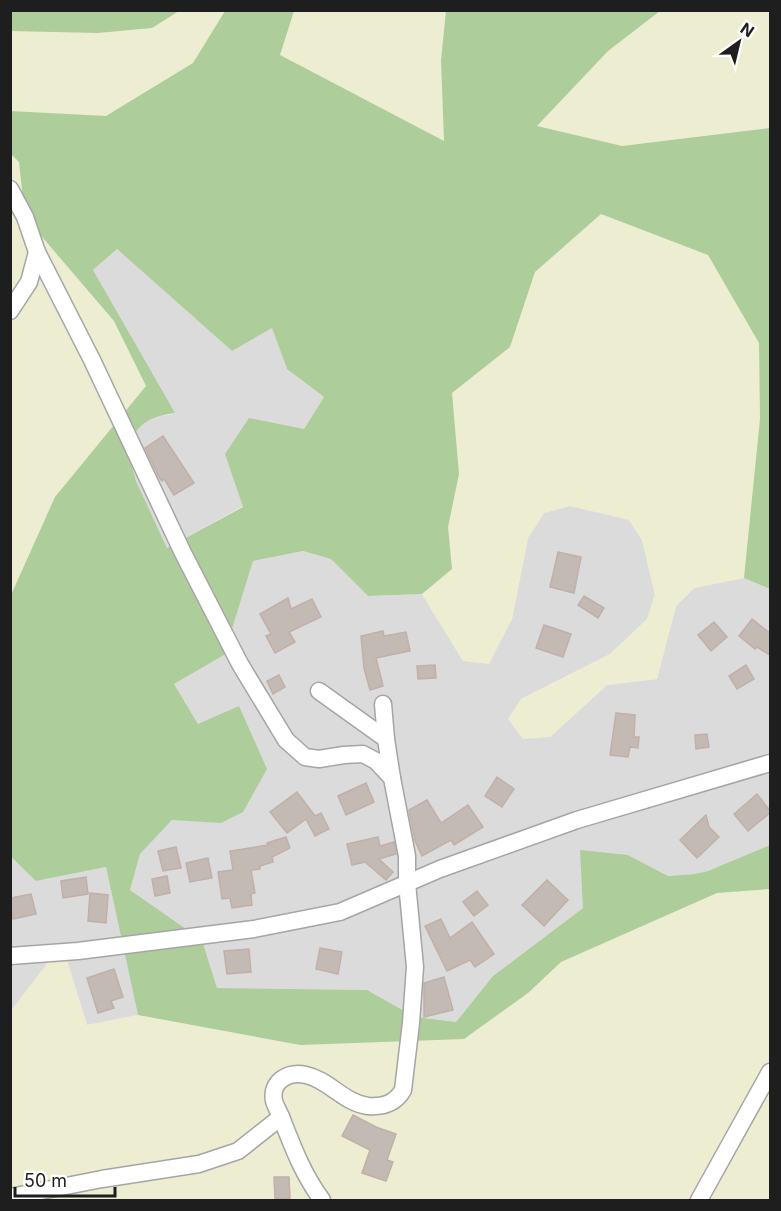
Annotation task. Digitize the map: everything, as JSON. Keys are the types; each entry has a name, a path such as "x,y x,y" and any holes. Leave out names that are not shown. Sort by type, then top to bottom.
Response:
{"street":[{"path":"10,189 25,218 37,252 92,360 183,553 240,664 286,740 305,757 319,759 363,754 376,761 392,778"},
{"path":"10,311 29,282 37,252"},
{"path":"319,691 386,739"},
{"path":"322,1200 306,1177 295,1155 274,1100 278,1081 288,1074 305,1074 326,1082 347,1098 365,1106 384,1106 397,1100 403,1090 415,986 407,856 392,778 383,704"},
{"path":"10,956 78,951 254,929 340,912 407,883 577,820 771,763"},
{"path":"699,1200 771,1072"},
{"path":"10,1197 102,1179 199,1164 238,1151 281,1117"}],"shaded area":[{"path":"117,249 232,351 272,327 287,369 324,397 304,429 225,454 243,506 167,548 136,481 126,445 136,430 153,417 174,414 93,270"},
{"path":"570,506 628,519 642,540 655,595 647,620 610,654 521,699 550,737 607,685 657,679 676,606 694,588 744,578 770,589 770,845 708,871 668,876 628,855 583,908 493,976 456,1022 415,1017 367,990 217,988 202,940 130,890 140,854 173,819 221,823 198,724 174,684 224,655 253,561 303,551 331,559 368,596 422,594 463,661 512,619 528,538 544,513"},
{"path":"10,857 37,881 106,867 138,1015 87,1025 62,944 11,1012"}],"green space":[{"path":"11,10 179,11 152,28 98,33 11,31"},
{"path":"179,11 225,11 193,63 106,116 11,111 10,31 98,33 152,28"},
{"path":"225,11 294,11 280,55 444,141 441,60 446,11 660,11 608,51 537,126 622,146 770,128 770,589 744,578 760,419 759,343 708,255 601,214 535,272 510,347 452,393 459,474 448,527 452,569 422,594 368,596 331,559 303,551 253,561 224,655 174,684 198,724 239,706 267,769 243,812 221,823 172,820 140,854 130,890 202,940 217,988 367,990 415,1017 456,1022 493,976 583,908 580,850 628,855 668,876 708,871 770,845 770,889 717,893 561,962 528,993 464,1039 300,1045 138,1015 106,867 36,881 11,857 11,595 55,497 146,386 114,321 25,217 19,162 11,154 10,111 106,116 193,63","holes":["117,249 232,351 272,328 287,369 324,397 304,429 249,418 225,454 243,507 167,548 136,481 126,445 146,422 158,416 175,413 93,270"]},
{"path":"294,11 446,11 441,60 444,142 279,55"},
{"path":"660,11 770,11 770,128 622,146 537,127 608,51"},
{"path":"11,154 19,161 25,218 114,321 146,386 55,497 11,595"},
{"path":"601,214 708,255 759,343 760,419 744,578 694,588 676,606 657,679 607,685 550,737 523,739 508,719 521,699 610,654 647,619 655,594 642,540 629,520 570,506 544,513 528,538 512,619 489,664 463,661 422,594 452,568 448,527 459,474 451,393 510,347 535,272"},
{"path":"770,889 770,1200 11,1200 10,1012 62,944 87,1025 138,1015 300,1045 464,1039 528,993 561,962 717,893"}],"building":[{"path":"163,436 194,483 174,495 164,479 162,481 159,477 145,448"},
{"path":"558,552 581,557 574,593 550,587"},
{"path":"584,596 604,608 598,618 578,605"},
{"path":"288,598 291,609 312,599 321,617 289,632 295,642 275,653 266,636 271,634 260,614"},
{"path":"752,619 771,634 771,656 757,647 755,649 739,636"},
{"path":"714,622 727,637 711,651 698,635"},
{"path":"544,625 571,634 563,657 536,648"},
{"path":"383,631 384,636 406,632 410,651 376,658 383,686 370,690 364,668 361,636"},
{"path":"435,665 436,678 418,679 417,666"},
{"path":"746,665 754,679 737,689 729,676"},
{"path":"279,675 285,687 273,694 267,681"},
{"path":"616,713 635,715 634,737 639,737 638,748 630,747 628,757 610,755"},
{"path":"707,734 709,747 696,749 695,735"},
{"path":"497,777 514,789 502,807 485,796"},
{"path":"366,783 374,802 346,815 338,796"},
{"path":"297,792 315,816 321,813 329,829 315,836 306,819 287,833 270,812"},
{"path":"757,794 771,812 748,831 734,814"},
{"path":"427,800 441,823 468,805 483,827 454,845 451,840 422,856 415,841 409,810"},
{"path":"706,815 709,827 719,837 697,858 680,840"},
{"path":"286,837 290,848 272,857 273,862 260,866 260,869 251,870 255,893 251,894 252,905 232,908 230,898 222,899 218,872 233,870 230,851 268,845 267,843"},
{"path":"378,837 380,846 394,842 396,854 379,859 393,872 386,880 365,862 352,865 347,844"},
{"path":"176,847 181,868 163,871 158,851"},
{"path":"208,858 212,878 190,882 186,863"},
{"path":"167,876 170,893 155,896 152,879"},
{"path":"86,877 88,894 63,898 61,881"},
{"path":"547,880 568,900 544,926 522,905"},
{"path":"477,891 488,905 474,916 463,902"},
{"path":"90,893 108,895 106,923 88,921"},
{"path":"31,894 36,914 13,919 10,898"},
{"path":"441,919 450,938 472,922 494,954 475,967 470,960 447,971 425,926"},
{"path":"320,948 342,952 338,974 316,969"},
{"path":"249,949 251,972 227,974 224,951"},
{"path":"114,969 123,997 111,1001 114,1008 98,1013 87,978"},
{"path":"444,977 453,1010 424,1017 424,983"},
{"path":"353,1115 396,1134 387,1160 393,1162 386,1181 362,1173 370,1150 342,1136"},
{"path":"274,1177 289,1177 290,1198 275,1199"}]}
